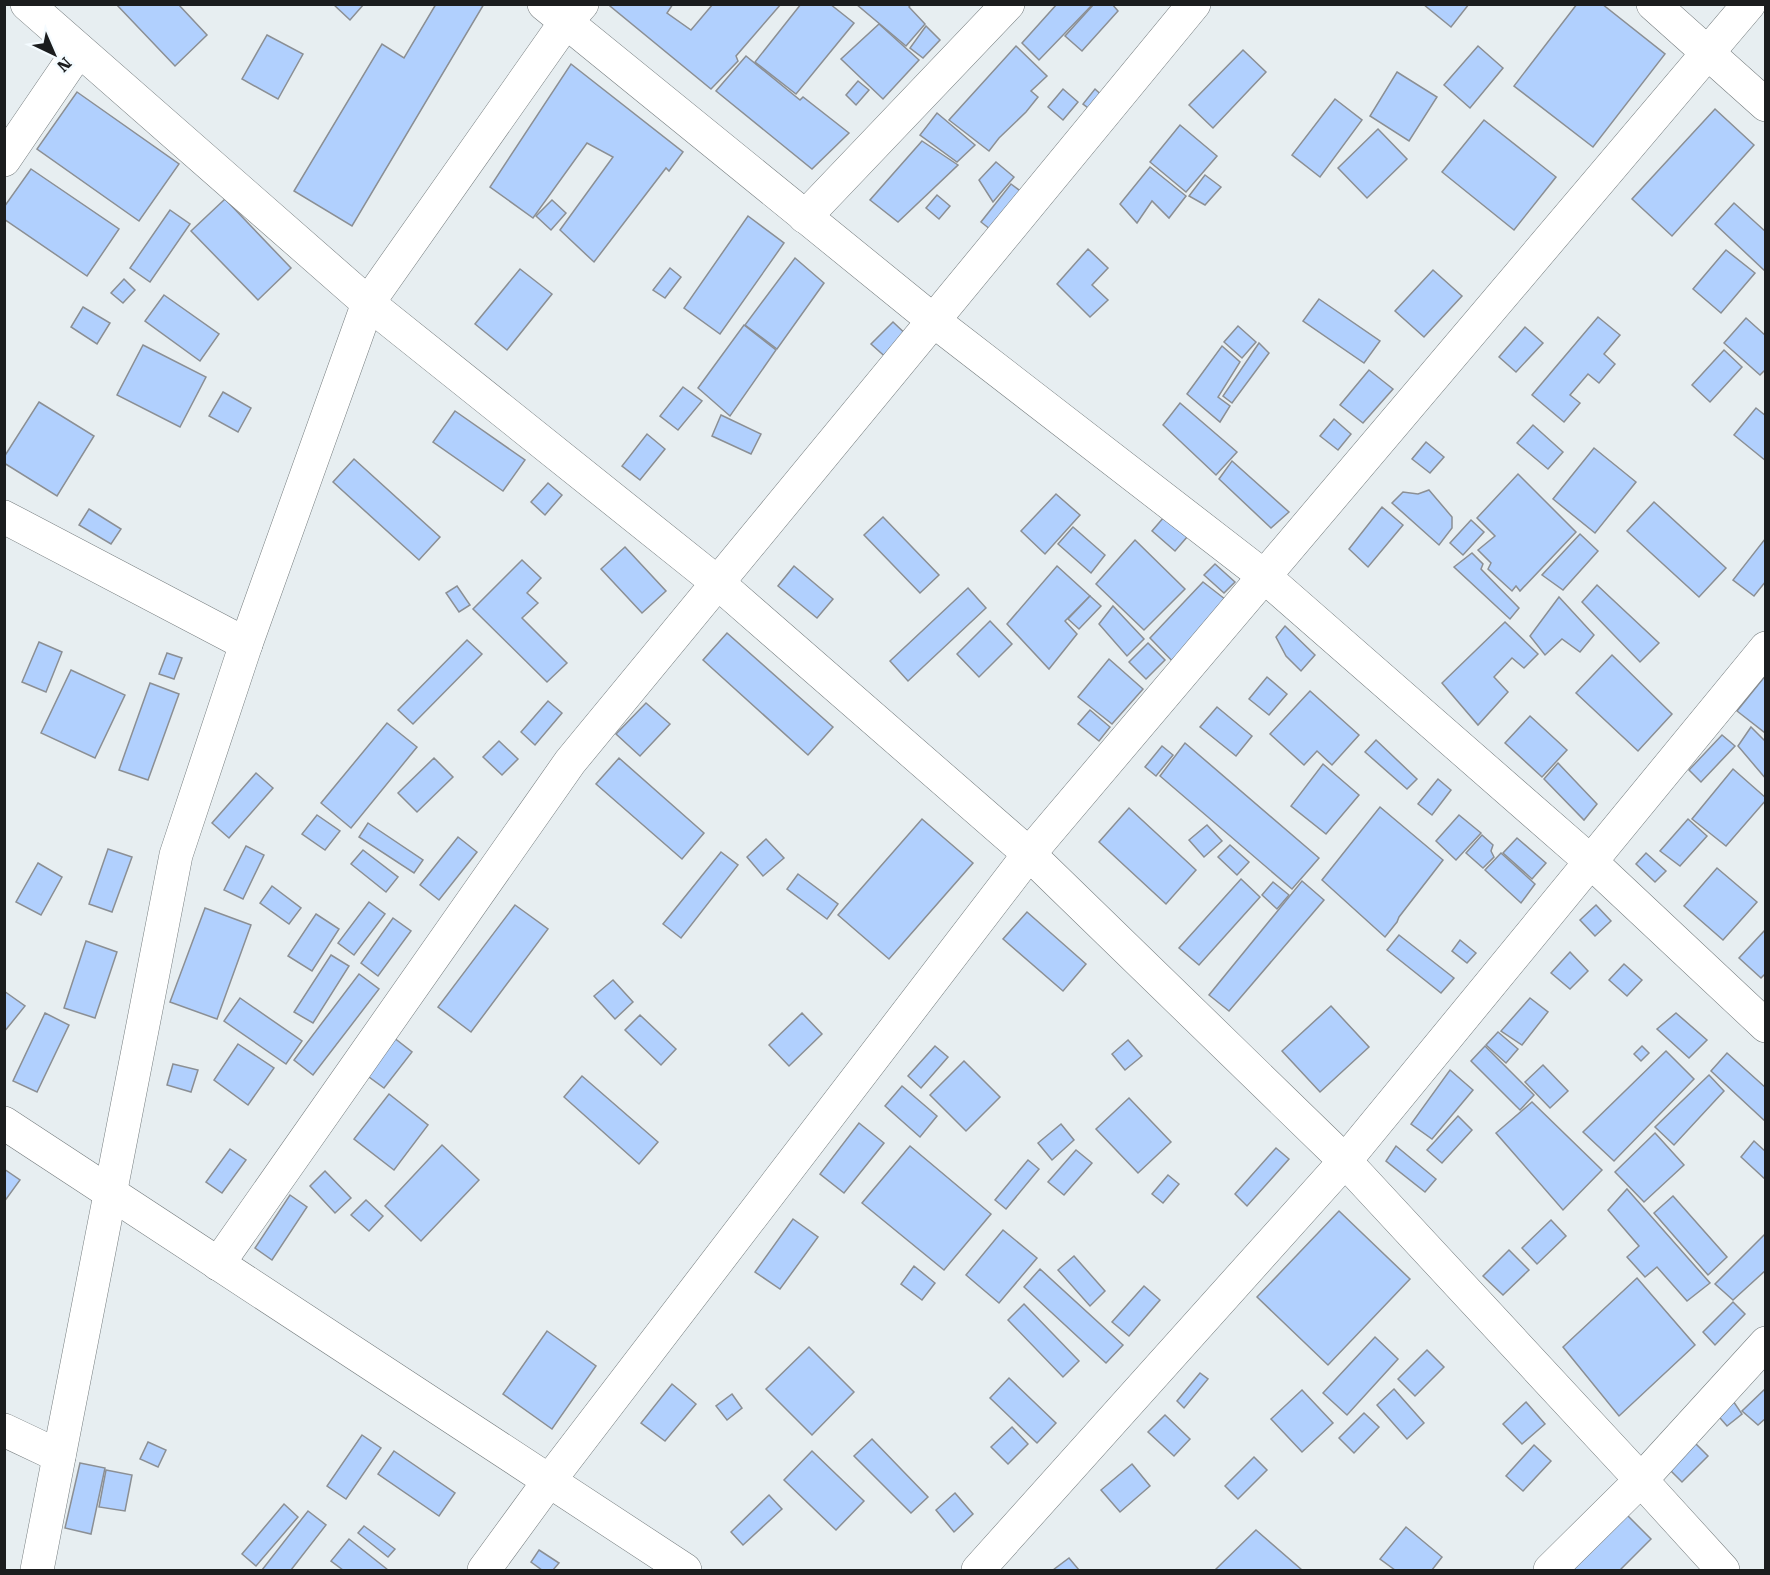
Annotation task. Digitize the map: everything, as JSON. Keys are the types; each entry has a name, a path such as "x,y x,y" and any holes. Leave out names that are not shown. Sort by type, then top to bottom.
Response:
{"street":[{"path":"27,4 369,303 718,583 1029,854 1345,1161 1723,1570"},
{"path":"805,216 1008,4"},
{"path":"218,1263 570,762 1194,4"},
{"path":"1653,4 1766,105"},
{"path":"484,1570 549,1481 1029,854 1749,4"},
{"path":"37,1570 176,855 246,644 369,303 564,11 805,216 934,321 1264,577 1590,861 1766,1026"},
{"path":"4,160 79,50"},
{"path":"4,518 246,644"},
{"path":"978,1570 1345,1161 1766,648"},
{"path":"4,1123 685,1570"},
{"path":"1550,1570 1641,1480 1766,1343"},
{"path":"4,1430 59,1456"}],"building":[{"path":"116,4 178,4 207,35 175,66"},
{"path":"333,4 364,4 350,20"},
{"path":"436,4 484,4 352,226 294,191 382,44 404,58"},
{"path":"611,4 673,4 667,13 691,30 713,4 781,4 736,56 738,61 711,89 610,6"},
{"path":"801,4 830,4 854,23 796,94 755,62"},
{"path":"856,4 911,4 909,7 925,24 906,46"},
{"path":"1057,4 1093,4 1039,60 1022,43"},
{"path":"1094,4 1112,4 1118,11 1082,51 1065,36"},
{"path":"1423,4 1469,4 1451,27"},
{"path":"1577,4 1602,4 1665,54 1593,147 1514,86"},
{"path":"879,24 919,60 883,99 841,59"},
{"path":"926,26 940,40 923,58 910,48"},
{"path":"267,35 303,54 278,99 242,79"},
{"path":"1016,46 1047,76 1031,91 1038,97 989,151 949,120"},
{"path":"1478,46 1503,68 1470,108 1444,85"},
{"path":"1243,50 1266,72 1213,128 1189,105"},
{"path":"746,56 800,100 803,97 849,133 812,169 716,91"},
{"path":"571,64 683,152 669,171 666,168 594,262 560,230 613,157 587,143 533,218 490,187"},
{"path":"1397,72 1437,97 1409,141 1370,116"},
{"path":"858,81 869,90 856,105 846,95"},
{"path":"1063,89 1078,102 1063,120 1048,107"},
{"path":"1095,89 1107,100 1096,114 1083,104"},
{"path":"77,92 179,164 139,221 37,149"},
{"path":"1335,99 1362,120 1320,177 1292,155"},
{"path":"1715,109 1754,145 1672,236 1632,199"},
{"path":"937,113 975,145 957,162 920,135"},
{"path":"1484,120 1556,177 1514,230 1442,172"},
{"path":"1180,125 1217,156 1186,192 1150,162"},
{"path":"1378,129 1407,159 1367,198 1338,168"},
{"path":"922,141 958,165 898,222 870,200"},
{"path":"996,162 1014,177 993,202 979,180"},
{"path":"1150,167 1186,196 1169,218 1152,201 1137,223 1120,204"},
{"path":"31,169 119,229 87,276 4,219 4,207"},
{"path":"1205,175 1221,187 1205,205 1189,196"},
{"path":"1011,184 1031,199 1000,237 981,222"},
{"path":"937,195 950,206 939,219 926,208"},
{"path":"225,199 291,268 258,300 191,231"},
{"path":"552,200 566,213 551,230 536,216"},
{"path":"1734,203 1766,232 1766,272 1715,224"},
{"path":"170,210 190,224 150,282 130,268"},
{"path":"748,216 784,243 720,334 684,308"},
{"path":"1088,249 1108,268 1092,285 1108,300 1090,317 1057,284"},
{"path":"1726,250 1755,273 1721,313 1693,289"},
{"path":"795,258 824,283 777,349 745,325"},
{"path":"670,268 681,277 665,298 653,290"},
{"path":"520,269 552,294 507,350 475,324"},
{"path":"1433,270 1462,296 1424,337 1395,311"},
{"path":"124,279 135,290 123,303 111,293"},
{"path":"164,295 219,334 200,361 145,321"},
{"path":"1319,299 1380,341 1364,363 1303,321"},
{"path":"83,307 110,323 97,344 71,327"},
{"path":"1598,317 1620,335 1604,354 1615,364 1599,383 1588,374 1570,395 1580,403 1564,422 1532,395"},
{"path":"1746,318 1766,336 1766,369 1760,375 1724,343"},
{"path":"893,322 911,339 890,361 871,344"},
{"path":"744,325 776,350 730,416 698,388"},
{"path":"1238,326 1256,342 1242,358 1224,342"},
{"path":"1525,327 1543,343 1516,372 1499,357"},
{"path":"1259,343 1269,353 1232,403 1223,396"},
{"path":"143,345 206,377 180,427 117,395"},
{"path":"1222,346 1240,362 1218,397 1230,406 1220,422 1187,394"},
{"path":"1724,350 1742,367 1710,402 1692,385"},
{"path":"1369,370 1393,389 1363,423 1340,405"},
{"path":"683,387 702,401 678,430 660,416"},
{"path":"223,392 251,408 238,432 209,416"},
{"path":"39,402 94,436 57,496 4,463 4,457"},
{"path":"1180,403 1237,452 1216,475 1163,425"},
{"path":"1756,408 1766,416 1766,461 1734,435"},
{"path":"455,411 525,460 503,491 433,442"},
{"path":"721,415 761,434 751,454 712,436"},
{"path":"1334,419 1351,434 1338,450 1320,436"},
{"path":"1533,425 1563,452 1548,469 1517,443"},
{"path":"647,434 665,449 640,480 622,466"},
{"path":"1426,442 1444,457 1430,473 1412,459"},
{"path":"1594,448 1636,482 1595,533 1553,499"},
{"path":"354,459 440,537 419,560 333,482"},
{"path":"1232,461 1289,512 1271,528 1219,479"},
{"path":"1518,474 1576,532 1520,591 1516,586 1512,591 1488,569 1491,563 1478,550 1495,536 1477,518"},
{"path":"548,483 562,495 545,515 531,502"},
{"path":"1429,490 1452,517 1452,528 1439,545 1392,503 1403,492 1418,494"},
{"path":"1056,494 1080,515 1045,554 1021,531"},
{"path":"1654,502 1726,568 1699,597 1627,531"},
{"path":"1382,507 1403,525 1368,567 1349,549"},
{"path":"89,509 121,529 111,544 79,525"},
{"path":"883,517 939,575 920,593 864,535"},
{"path":"1164,517 1187,537 1175,551 1152,531"},
{"path":"1471,520 1484,532 1463,555 1450,543"},
{"path":"1073,527 1105,555 1091,573 1058,544"},
{"path":"1580,534 1598,551 1563,590 1542,575"},
{"path":"1765,539 1766,581 1754,596 1733,580"},
{"path":"1135,540 1185,589 1144,630 1096,584"},
{"path":"625,547 666,591 642,613 601,569"},
{"path":"1472,553 1483,564 1481,569 1519,608 1510,619 1454,567"},
{"path":"522,560 541,578 527,593 538,603 522,618 567,663 547,682 473,609"},
{"path":"1215,564 1235,582 1224,593 1204,575"},
{"path":"794,566 833,599 817,618 778,586"},
{"path":"1057,566 1090,596 1065,621 1077,634 1049,669 1007,624"},
{"path":"1203,582 1230,603 1177,666 1150,638"},
{"path":"1597,585 1659,643 1640,662 1582,602"},
{"path":"457,586 470,605 459,612 446,593"},
{"path":"968,588 986,608 908,681 890,661"},
{"path":"1090,596 1101,606 1079,629 1068,619"},
{"path":"1559,597 1594,635 1580,652 1562,639 1545,655 1530,636"},
{"path":"1113,606 1144,639 1127,656 1099,624"},
{"path":"990,621 1012,644 979,677 957,654"},
{"path":"1505,622 1538,654 1524,668 1512,658 1494,677 1508,692 1478,725 1442,683"},
{"path":"1285,626 1315,655 1301,671 1286,656 1276,637"},
{"path":"727,633 833,727 808,755 703,660"},
{"path":"467,640 482,654 413,724 398,710"},
{"path":"39,642 62,652 46,692 22,682"},
{"path":"1148,643 1165,660 1146,679 1129,662"},
{"path":"167,653 182,658 174,679 159,674"},
{"path":"1612,655 1672,714 1638,751 1576,693"},
{"path":"1109,659 1143,689 1112,724 1078,697"},
{"path":"71,670 125,695 95,758 41,733"},
{"path":"1766,675 1766,731 1764,732 1737,711"},
{"path":"1267,677 1287,694 1269,715 1249,699"},
{"path":"150,683 179,694 148,780 119,770"},
{"path":"1310,691 1359,735 1332,765 1317,751 1304,765 1270,734"},
{"path":"548,701 562,713 535,745 521,732"},
{"path":"646,703 670,724 640,756 616,734"},
{"path":"1217,707 1252,736 1236,756 1200,727"},
{"path":"1090,710 1110,727 1099,741 1078,724"},
{"path":"1530,716 1567,750 1542,777 1505,743"},
{"path":"387,723 417,747 351,828 321,803"},
{"path":"1751,727 1766,742 1766,779 1738,746"},
{"path":"1722,735 1735,746 1701,782 1689,770"},
{"path":"1376,740 1417,779 1407,789 1365,752"},
{"path":"499,741 518,759 502,775 483,757"},
{"path":"1185,743 1319,858 1292,889 1160,776"},
{"path":"1162,746 1173,755 1156,776 1145,767"},
{"path":"434,758 453,777 417,812 398,793"},
{"path":"619,758 704,833 682,859 596,784"},
{"path":"1558,763 1597,804 1584,820 1544,779"},
{"path":"1323,764 1359,795 1326,834 1291,806"},
{"path":"1733,769 1766,800 1726,846 1692,819"},
{"path":"256,773 273,788 229,838 212,823"},
{"path":"1438,779 1451,790 1432,815 1418,804"},
{"path":"1380,807 1443,860 1385,937 1322,880"},
{"path":"1129,808 1196,870 1166,904 1099,842"},
{"path":"317,815 340,831 325,850 302,834"},
{"path":"1459,815 1481,833 1456,860 1436,841"},
{"path":"922,819 973,863 889,959 838,915"},
{"path":"1688,819 1707,836 1680,866 1660,851"},
{"path":"368,823 423,860 414,873 359,837"},
{"path":"1207,825 1222,841 1204,857 1189,840"},
{"path":"1482,835 1493,845 1491,851 1494,857 1483,868 1466,853"},
{"path":"458,837 477,852 439,900 420,885"},
{"path":"1517,838 1546,863 1532,879 1503,853"},
{"path":"766,839 784,858 763,876 747,857"},
{"path":"1230,845 1249,862 1237,875 1218,857"},
{"path":"246,846 264,855 243,899 224,890"},
{"path":"108,849 132,857 112,912 89,904"},
{"path":"363,850 398,877 386,892 351,864"},
{"path":"721,852 738,865 681,938 663,924"},
{"path":"1501,853 1535,884 1521,903 1485,870"},
{"path":"1646,853 1666,871 1655,882 1636,864"},
{"path":"38,863 62,877 41,915 16,902"},
{"path":"1717,868 1757,902 1723,940 1684,906"},
{"path":"798,874 838,904 827,919 787,889"},
{"path":"1241,879 1260,897 1199,965 1179,948"},
{"path":"1302,881 1324,900 1229,1011 1209,995"},
{"path":"1273,882 1289,895 1277,909 1262,895"},
{"path":"272,886 301,908 289,924 260,903"},
{"path":"369,902 385,914 354,955 338,943"},
{"path":"515,905 548,929 471,1032 438,1007"},
{"path":"1596,905 1611,921 1595,936 1580,920"},
{"path":"205,908 251,925 217,1019 170,1002"},
{"path":"1027,912 1086,964 1063,991 1003,939"},
{"path":"316,914 339,929 312,971 288,956"},
{"path":"393,918 411,931 378,976 361,963"},
{"path":"1766,929 1766,973 1761,978 1739,958"},
{"path":"1399,935 1454,978 1441,993 1387,950"},
{"path":"1460,940 1476,953 1467,963 1452,951"},
{"path":"86,941 117,952 95,1018 64,1008"},
{"path":"1570,952 1588,971 1570,989 1551,973"},
{"path":"331,955 349,966 313,1023 294,1012"},
{"path":"1624,964 1642,980 1627,996 1609,980"},
{"path":"359,974 379,989 313,1075 294,1060"},
{"path":"613,980 633,1002 615,1019 594,996"},
{"path":"4,991 25,1006 4,1032"},
{"path":"240,998 302,1041 286,1064 224,1021"},
{"path":"1530,998 1548,1012 1522,1045 1501,1031"},
{"path":"1331,1006 1369,1047 1320,1092 1282,1051"},
{"path":"45,1013 69,1025 37,1092 13,1081"},
{"path":"802,1013 822,1034 789,1066 769,1045"},
{"path":"1676,1013 1707,1040 1689,1058 1657,1029"},
{"path":"640,1015 676,1049 661,1065 625,1030"},
{"path":"1498,1032 1518,1049 1506,1063 1486,1045"},
{"path":"393,1037 412,1052 384,1088 365,1074"},
{"path":"1128,1040 1142,1056 1125,1070 1112,1054"},
{"path":"238,1044 274,1068 248,1105 214,1080"},
{"path":"935,1046 948,1057 921,1088 908,1076"},
{"path":"1485,1046 1534,1095 1520,1110 1471,1061"},
{"path":"1642,1046 1649,1053 1641,1061 1634,1054"},
{"path":"1666,1051 1694,1079 1614,1161 1583,1132"},
{"path":"1727,1053 1766,1088 1766,1122 1711,1071"},
{"path":"964,1061 1000,1097 966,1131 930,1095"},
{"path":"173,1064 198,1070 191,1092 167,1085"},
{"path":"1543,1065 1568,1091 1550,1108 1525,1082"},
{"path":"1450,1070 1473,1090 1432,1139 1411,1124"},
{"path":"1709,1075 1724,1091 1674,1145 1655,1127"},
{"path":"582,1076 658,1142 639,1164 564,1097"},
{"path":"902,1086 937,1116 920,1137 885,1106"},
{"path":"389,1094 428,1125 394,1170 354,1139"},
{"path":"1129,1098 1171,1142 1138,1173 1096,1129"},
{"path":"1532,1102 1602,1170 1563,1210 1496,1133"},
{"path":"1458,1116 1472,1130 1442,1163 1427,1150"},
{"path":"859,1123 884,1143 844,1193 820,1174"},
{"path":"1061,1124 1074,1140 1052,1160 1038,1143"},
{"path":"1655,1133 1684,1165 1644,1202 1615,1172"},
{"path":"1754,1141 1766,1152 1766,1180 1741,1157"},
{"path":"442,1145 479,1180 421,1241 385,1206"},
{"path":"910,1146 991,1214 944,1270 862,1203"},
{"path":"1396,1146 1436,1179 1425,1192 1386,1161"},
{"path":"1276,1148 1289,1159 1247,1206 1235,1194"},
{"path":"230,1149 246,1160 222,1193 206,1182"},
{"path":"1076,1150 1092,1163 1064,1195 1048,1182"},
{"path":"1028,1160 1039,1169 1006,1209 995,1200"},
{"path":"4,1169 20,1180 4,1202"},
{"path":"325,1171 351,1198 335,1213 310,1186"},
{"path":"1168,1175 1179,1184 1163,1203 1152,1194"},
{"path":"1627,1189 1710,1283 1687,1301 1657,1267 1645,1277 1627,1257 1639,1246 1608,1210"},
{"path":"290,1195 307,1207 272,1260 255,1248"},
{"path":"1673,1196 1727,1257 1708,1275 1654,1213"},
{"path":"366,1200 383,1216 369,1231 351,1215"},
{"path":"1339,1211 1410,1279 1328,1365 1257,1297"},
{"path":"793,1219 818,1237 780,1289 755,1272"},
{"path":"1551,1220 1566,1236 1537,1264 1522,1248"},
{"path":"1003,1230 1037,1258 999,1303 966,1275"},
{"path":"1766,1233 1766,1270 1733,1300 1715,1284"},
{"path":"1509,1250 1529,1270 1503,1295 1483,1276"},
{"path":"1074,1256 1105,1291 1090,1306 1058,1270"},
{"path":"914,1266 935,1283 922,1300 901,1284"},
{"path":"1040,1269 1123,1345 1106,1363 1024,1287"},
{"path":"1637,1278 1695,1345 1619,1416 1563,1347"},
{"path":"1144,1286 1160,1300 1129,1336 1112,1322"},
{"path":"1733,1302 1745,1314 1715,1345 1703,1332"},
{"path":"1024,1304 1079,1361 1063,1377 1008,1320"},
{"path":"547,1331 596,1366 552,1429 503,1394"},
{"path":"1375,1337 1398,1359 1347,1415 1323,1393"},
{"path":"809,1347 854,1392 812,1435 766,1389"},
{"path":"1427,1350 1444,1367 1415,1396 1398,1379"},
{"path":"1200,1373 1208,1379 1184,1408 1177,1401"},
{"path":"1009,1378 1056,1423 1037,1443 990,1398"},
{"path":"672,1384 696,1404 665,1441 641,1423"},
{"path":"1766,1388 1766,1418 1758,1425 1742,1411"},
{"path":"1394,1389 1424,1423 1407,1439 1377,1405"},
{"path":"1302,1390 1333,1423 1302,1452 1271,1419"},
{"path":"732,1394 742,1408 727,1420 716,1406"},
{"path":"1731,1398 1742,1414 1727,1426 1714,1411"},
{"path":"1526,1402 1545,1424 1522,1444 1503,1424"},
{"path":"1364,1413 1379,1427 1354,1453 1339,1438"},
{"path":"1165,1415 1190,1439 1174,1456 1148,1432"},
{"path":"1012,1427 1028,1444 1008,1464 991,1447"},
{"path":"362,1435 381,1448 346,1499 327,1486"},
{"path":"872,1439 928,1497 911,1513 854,1456"},
{"path":"148,1442 166,1450 158,1467 140,1459"},
{"path":"1695,1443 1708,1456 1682,1482 1669,1469"},
{"path":"1534,1445 1551,1461 1523,1491 1506,1476"},
{"path":"394,1451 455,1493 439,1516 378,1474"},
{"path":"812,1451 864,1501 836,1530 784,1480"},
{"path":"1254,1457 1267,1470 1238,1499 1225,1486"},
{"path":"80,1463 105,1468 91,1534 65,1528"},
{"path":"1132,1464 1150,1486 1120,1512 1101,1490"},
{"path":"106,1470 132,1475 125,1511 99,1507"},
{"path":"955,1493 973,1514 954,1532 936,1510"},
{"path":"769,1495 782,1509 743,1545 731,1532"},
{"path":"284,1504 298,1517 256,1566 242,1554"},
{"path":"308,1511 326,1525 291,1570 262,1570"},
{"path":"1627,1515 1651,1539 1620,1570 1572,1570"},
{"path":"364,1526 395,1549 388,1557 358,1533"},
{"path":"1406,1527 1442,1557 1432,1570 1395,1570 1380,1559"},
{"path":"1256,1530 1302,1570 1215,1570"},
{"path":"349,1539 388,1570 343,1570 331,1561"},
{"path":"539,1550 559,1563 553,1570 542,1570 531,1562"},
{"path":"1069,1558 1079,1570 1053,1570"}]}
